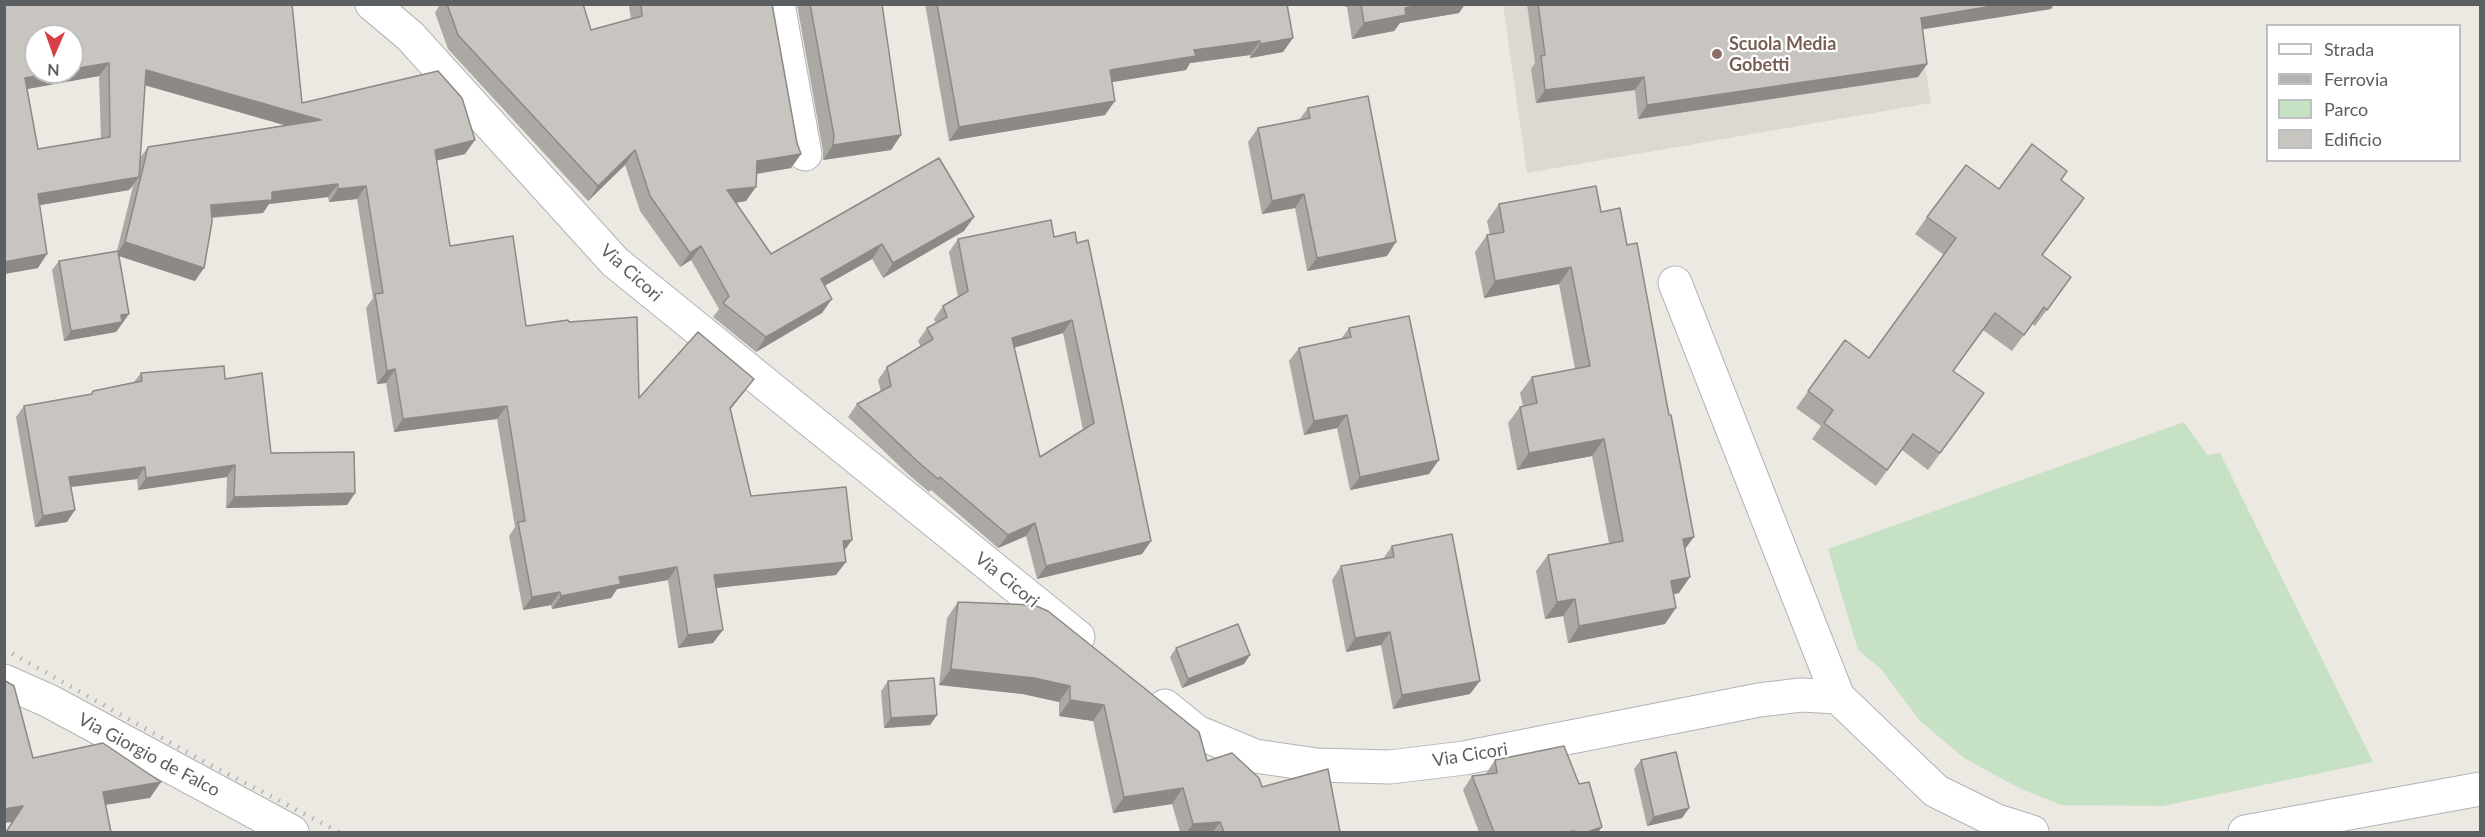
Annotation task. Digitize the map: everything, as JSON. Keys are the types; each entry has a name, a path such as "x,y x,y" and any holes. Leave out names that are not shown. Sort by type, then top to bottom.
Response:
{"street":[{"name":"Via Cicori","path":"372,4 410,36 615,262 1104,658"},
{"path":"778,4 805,154"},
{"path":"1675,283 1838,697 1936,791 1997,821 2032,832"},
{"name":"Via Giorgio de Falco","path":"4,681 49,701 292,832"},
{"name":"Via Cicori","path":"1141,688 1197,732 1255,756 1317,765 1390,767 1464,758 1760,700 1801,695 1838,697"},
{"path":"2245,832 2481,789"}],"shaded area":[{"name":"Scuola Media Gobetti","path":"1503,5 1916,5 1931,103 1527,173"}],"green space":[{"path":"2184,422 2207,455 2220,453 2373,762 2163,806 2061,805 2019,788 1964,758 1919,720 1881,669 1858,650 1828,549"}],"building":[{"path":"4,4 292,4 302,103 438,71 462,98 475,140 435,150 450,246 513,236 526,326 568,320 569,322 637,317 639,398 698,332 754,379 730,408 751,496 846,487 852,540 843,541 846,562 714,575 723,630 688,635 677,567 619,577 621,584 561,596 560,592 532,597 518,522 525,521 507,406 403,419 395,369 387,371 375,294 383,293 366,186 338,189 338,184 272,192 272,200 211,205 212,222 204,268 125,242 148,147 321,120 146,70 139,177 38,194 47,254 4,262","holes":["24,24 84,24 84,67 109,63 110,137 38,149 26,84 24,84"]},
{"path":"447,4 583,4 591,30 642,16 641,4 772,4 797,143 801,154 757,161 756,187 727,190 771,254 939,158 974,217 893,263 882,244 821,279 832,299 766,337 723,303 729,296 701,246 690,253 650,196 635,150 598,186 458,35"},
{"path":"810,4 882,4 901,135 833,145 834,136"},
{"path":"937,4 1287,4 1293,38 1260,44 1260,41 1194,50 1196,56 1110,70 1115,101 959,127"},
{"path":"1361,4 1423,4 1405,8 1406,15 1364,23"},
{"path":"1538,4 2004,4 1921,18 1927,64 1647,105 1644,77 1545,90 1541,56 1545,55"},
{"path":"1368,96 1396,242 1317,258 1304,194 1272,201 1258,128 1310,118 1308,108"},
{"path":"2032,144 2067,171 2061,180 2084,198 2042,255 2071,277 2047,310 2044,307 2024,335 1995,313 1953,371 1984,393 1940,453 1913,434 1887,470 1824,423 1833,410 1808,391 1845,340 1869,358 1956,238 1927,217 1966,165 1999,189"},
{"path":"1596,186 1601,212 1620,208 1627,245 1637,243 1694,537 1683,539 1690,577 1671,581 1676,608 1579,626 1575,599 1557,602 1548,555 1623,541 1604,439 1529,453 1520,407 1537,403 1532,377 1590,366 1571,267 1495,281 1487,235 1504,232 1499,204"},
{"path":"1051,220 1054,237 1075,232 1077,243 1088,240 1151,541 1046,566 1035,523 1008,535 940,477 938,479 917,461 857,404 891,386 887,367 933,339 927,328 947,317 943,306 968,291 958,239","holes":["1072,320 1094,423 1040,457 1012,338"]},
{"path":"118,251 129,314 121,315 122,322 71,331 59,261"},
{"path":"1409,316 1439,460 1360,477 1347,415 1314,421 1299,348 1351,337 1349,328"},
{"path":"224,366 225,379 262,373 271,453 354,452 355,493 234,497 235,465 146,478 145,467 69,477 75,510 43,516 24,406 92,394 93,391 142,381 141,373"},
{"path":"1452,534 1480,681 1402,695 1390,632 1355,638 1341,566 1394,557 1392,546"},
{"path":"958,602 1034,605 1048,611 1199,732 1207,761 1232,753 1259,778 1262,787 1328,769 1340,832 1224,832 1220,822 1193,824 1183,788 1124,797 1104,705 1070,700 1070,686 1034,678 951,669"},
{"path":"1238,624 1250,655 1188,679 1176,648"},
{"path":"934,678 937,715 891,718 888,681"},
{"path":"4,680 14,686 33,758 103,743 161,782 103,792 111,832 6,832 23,806 4,809"},
{"path":"1564,746 1579,784 1589,782 1602,827 1587,832 1494,832 1472,776 1497,773 1495,760"},
{"path":"1676,752 1689,808 1654,817 1641,760"}],"railway":[{"path":"4,649 203,761 339,832"}],"place":[{"name":"Scuola Media Gobetti","path":"1717,54"}]}
